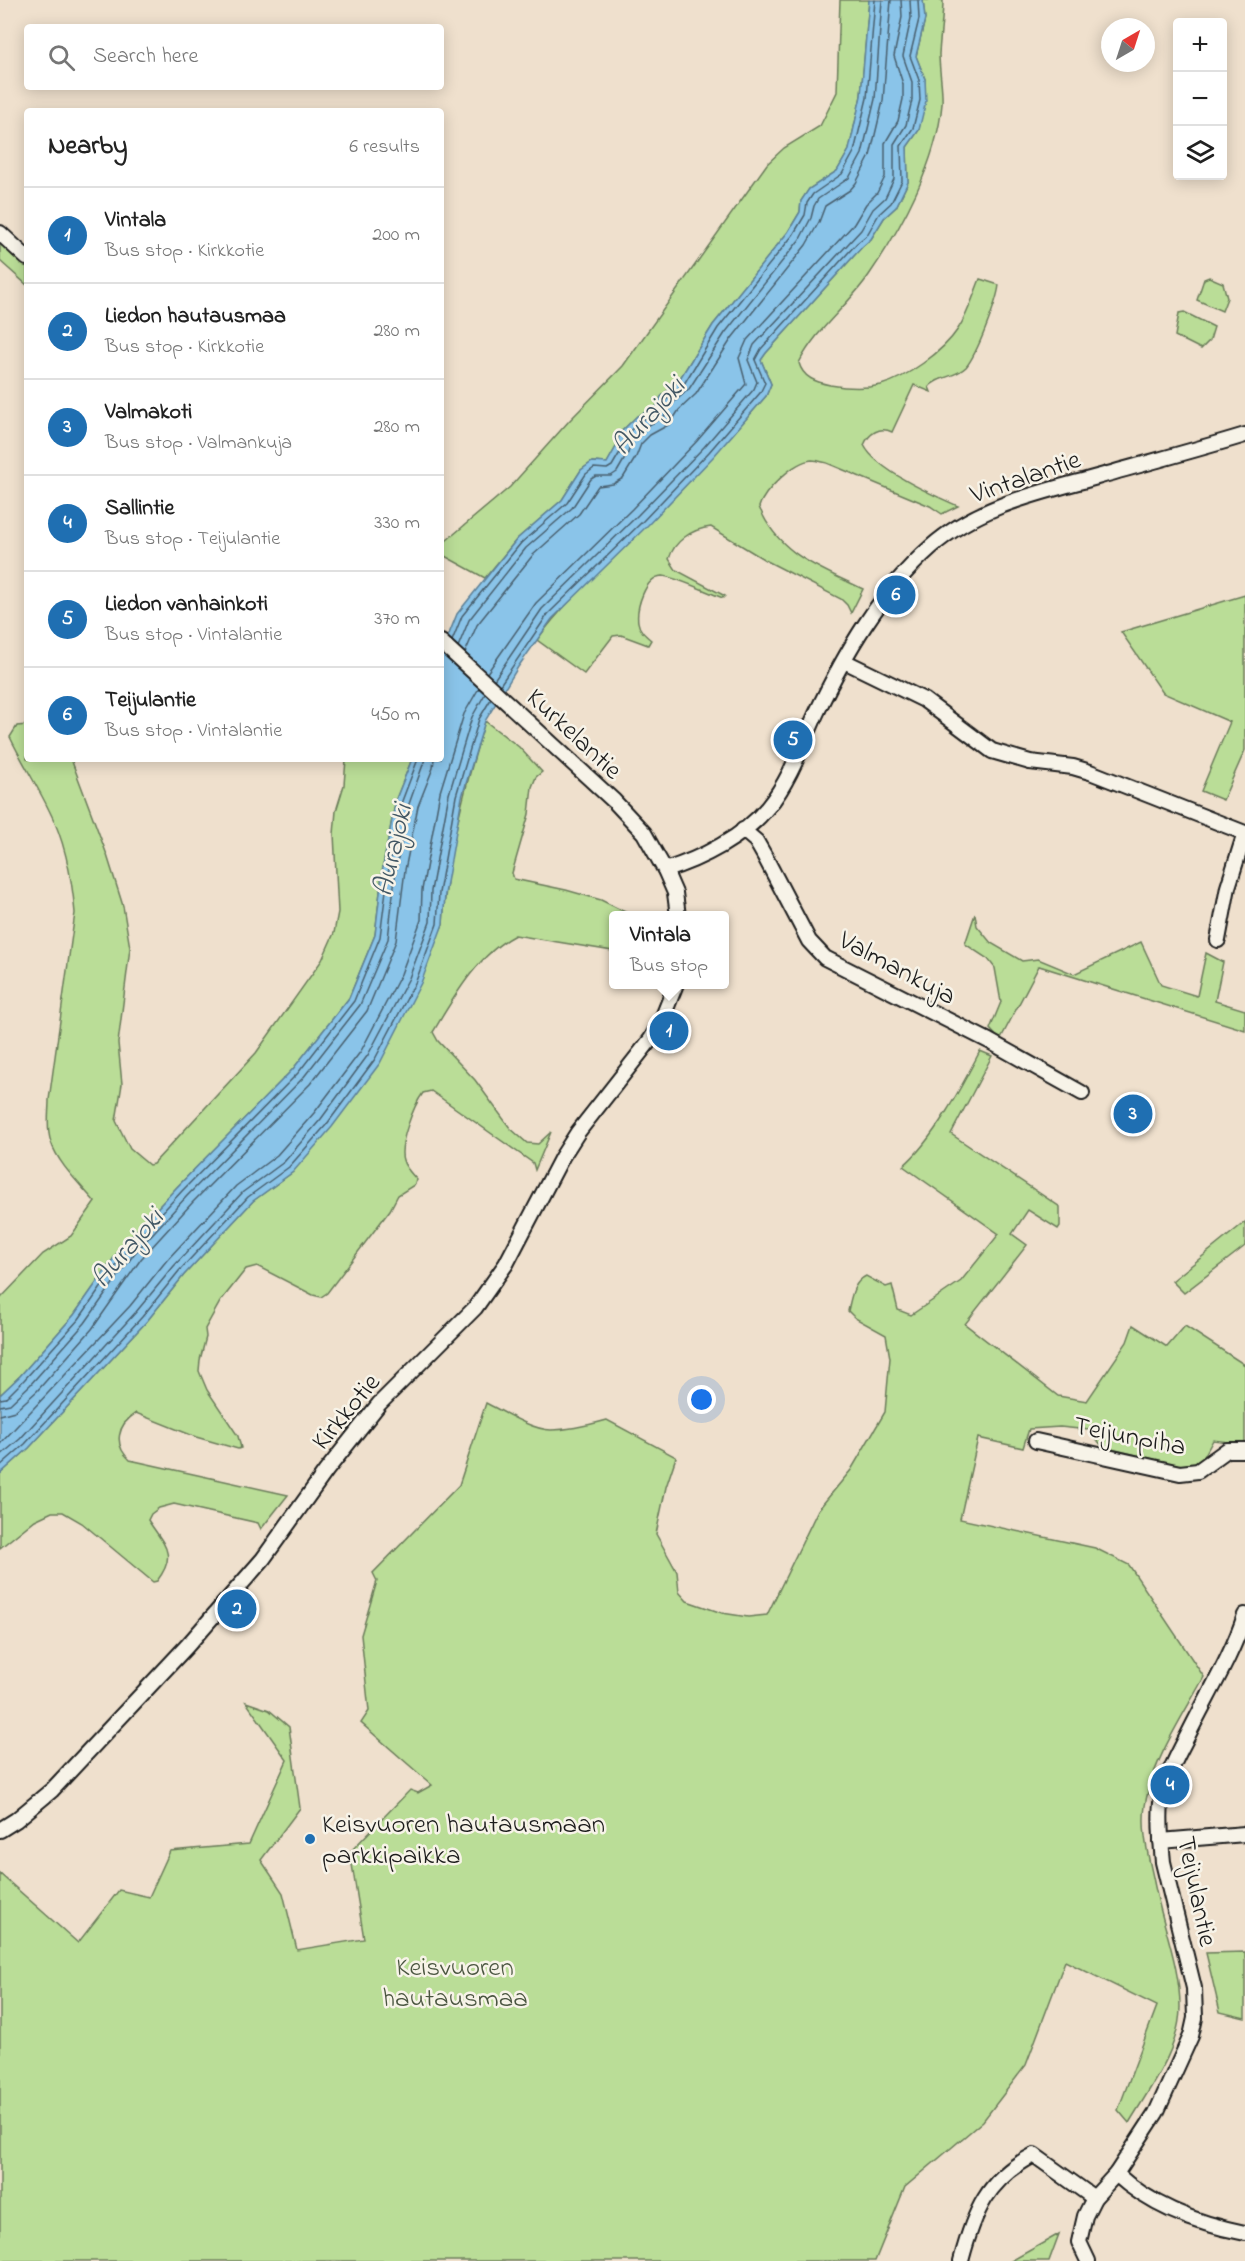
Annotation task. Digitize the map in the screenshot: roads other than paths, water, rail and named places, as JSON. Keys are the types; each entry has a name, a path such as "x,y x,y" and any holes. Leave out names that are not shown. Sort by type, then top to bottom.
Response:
{"street":[{"path":"0,233 24,255"},
{"name":"Vintalantie","path":"665,870 686,863 743,830 768,807 788,775 830,687 860,632 881,601 910,567 932,546 978,516 1030,495 1245,435"},
{"name":"Kurkelantie","path":"444,645 614,801 644,833 665,870"},
{"path":"844,661 924,700 992,751 1030,762 1073,767 1090,772 1245,833 1228,886 1218,940"},
{"name":"Valmankuja","path":"743,830 756,842 809,941 825,958 989,1041 1082,1093"},
{"path":"665,870 675,893 677,911"},
{"name":"Kirkkotie","path":"0,1830 52,1790 180,1654 263,1559 326,1471 379,1404 475,1308 506,1264 562,1156 651,1039 671,1001 675,989"},
{"name":"Teijunpiha","path":"1036,1441 1180,1473 1198,1471 1227,1450 1245,1450"},
{"name":"Teijulantie","path":"1094,2198 1116,2174 1156,2113 1191,2036 1195,2018 1194,1988 1163,1862 1161,1802 1169,1775 1245,1615"},
{"path":"1161,1841 1245,1834"},
{"path":"961,2261 974,2220 985,2196 1004,2174 1034,2155 1094,2198 1085,2216 1079,2242 1088,2261"},
{"path":"1116,2174 1128,2185 1187,2217 1245,2234"}],"water":[{"name":"Aurajoki","path":"869,0 923,0 925,19 916,56 925,79 926,101 919,130 907,147 908,182 896,207 884,218 871,239 761,360 771,384 766,396 714,456 648,525 552,619 518,667 485,721 462,797 445,894 443,924 421,983 380,1063 332,1127 293,1172 253,1201 184,1275 147,1321 29,1448 0,1474 0,1395 74,1315 123,1245 293,1069 349,998 375,935 383,866 396,799 411,762 444,762 444,646 457,614 517,539 562,500 581,470 592,462 607,463 616,447 620,433 637,416 656,407 661,397 679,380 713,325 788,232 800,212 801,201 809,189 837,171 849,150 861,96"}],"place":[{"name":"Teijulantie","path":"896,595"},
{"name":"Liedon vanhainkoti","path":"793,740"},
{"name":"Vintala","path":"669,1031"},
{"name":"Valmakoti","path":"1133,1114"},
{"name":"Liedon hautausmaa","path":"237,1609"},
{"name":"Sallintie","path":"1170,1785"},
{"name":"Keisvuoren hautausmaan parkkipaikka","path":"310,1839"}],"park label":[{"name":"Keisvuoren hautausmaa","path":"455,1982"}]}
